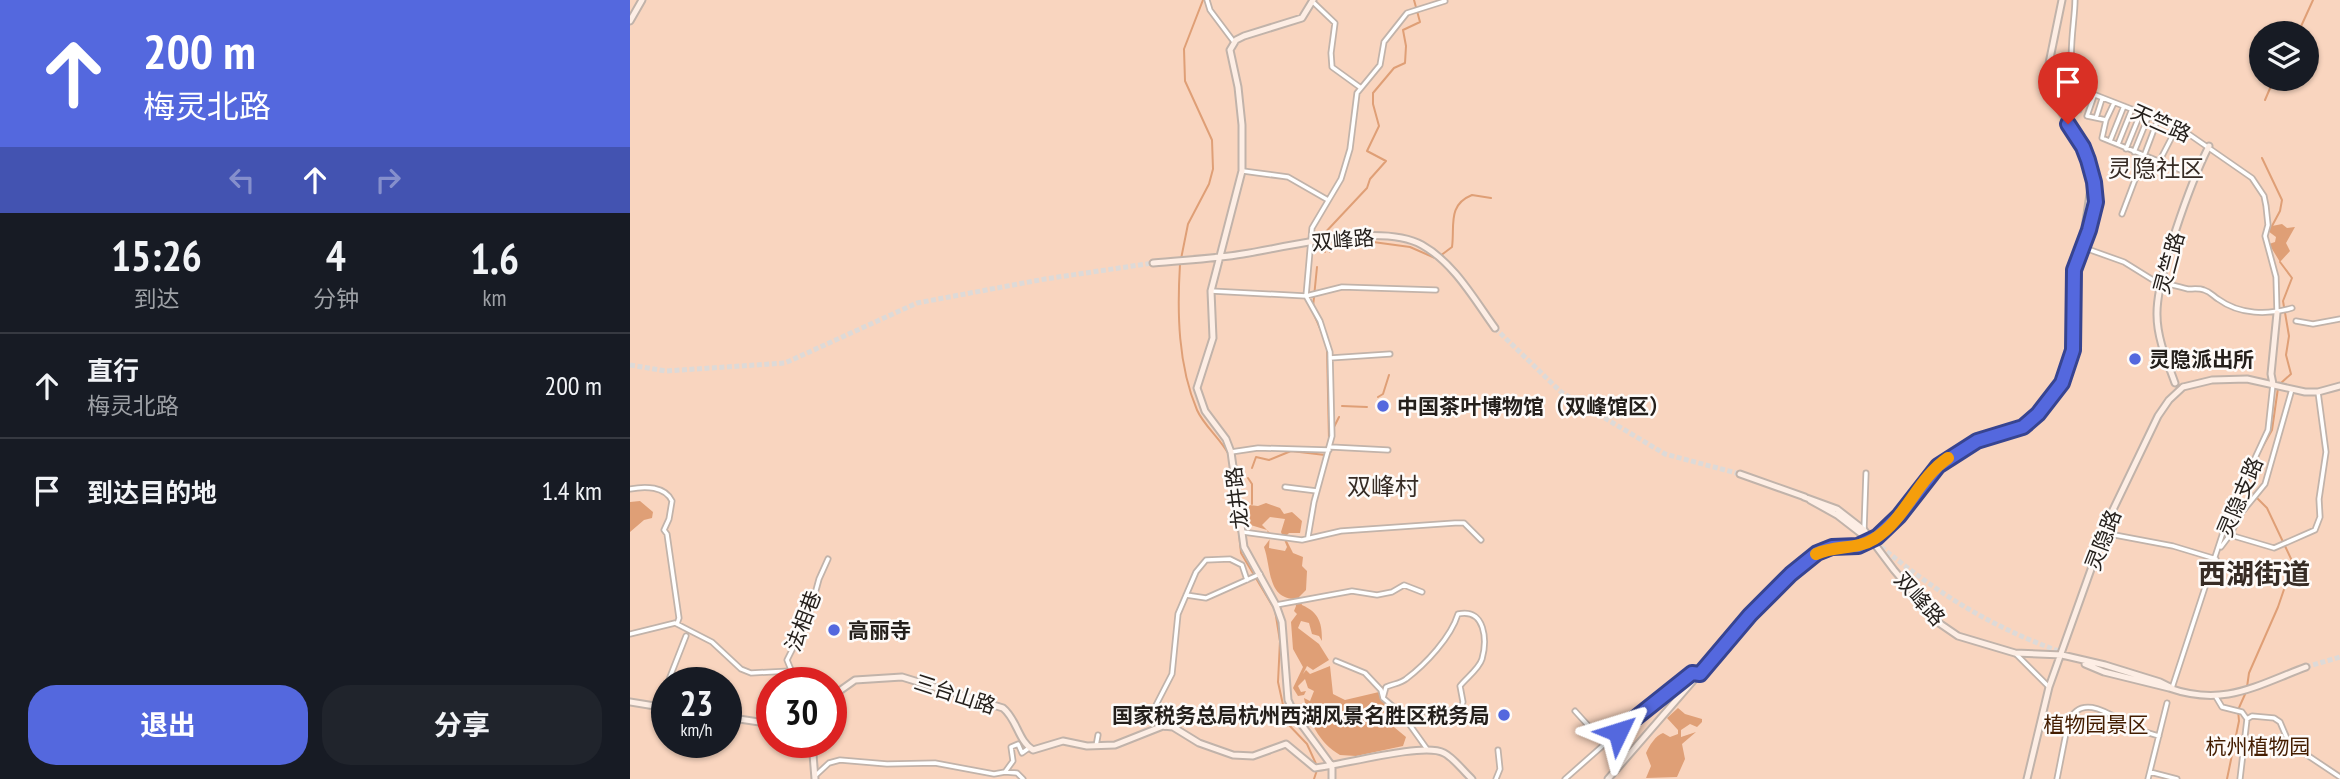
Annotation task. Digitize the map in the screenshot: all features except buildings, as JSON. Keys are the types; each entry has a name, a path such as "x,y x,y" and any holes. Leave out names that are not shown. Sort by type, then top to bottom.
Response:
{"street":[{"path":"630,21 642,0"},
{"path":"1207,0 1210,10 1234,42 1252,33 1302,18 1313,1 1335,23 1332,67 1361,88"},
{"path":"1608,779 1750,615 1791,574 1817,553 1832,547 1858,546 1871,541 1894,522 1938,466 1977,441 2023,427 2038,414 2062,383 2073,350 2073,278 2095,212 2095,191 2083,147 2065,119 2051,86 2049,58 2062,0"},
{"path":"2075,0 2071,66 2076,85 2084,92 2079,110"},
{"path":"1308,537 1332,430 1330,358 1326,339 1306,296 1310,242 1315,219 1337,188 1350,149 1357,93 1380,65 1382,46 1387,37 1406,14 1445,1"},
{"name":"龙井路","path":"1234,42 1230,50 1242,125 1242,171 1211,291 1213,338 1198,380 1198,394 1205,411 1226,439 1231,452 1244,547 1256,576 1276,605 1285,639 1288,701 1296,717 1332,766"},
{"name":"天竺路","path":"2084,92 2177,127 2209,146 2252,178 2264,196 2268,225 2265,236 2284,310"},
{"path":"2094,96 2088,116 2106,120"},
{"path":"2096,118 2102,99"},
{"path":"2114,102 2102,138 2195,176"},
{"path":"2110,141 2124,106"},
{"path":"2118,144 2132,108"},
{"path":"2126,149 2141,112"},
{"path":"2134,153 2149,115"},
{"path":"2122,214 2158,119"},
{"path":"2158,163 2177,127"},
{"name":"灵竺路","path":"2175,383 2160,338 2157,316 2161,285 2195,176 2209,146"},
{"path":"1242,171 1289,177 1328,200"},
{"name":"双峰路","path":"1153,263 1219,257 1310,242 1368,237 1404,238 1420,244 1440,257 1495,328"},
{"path":"2082,247 2124,262 2161,285 2169,283 2189,289 2202,289 2217,299 2246,311 2284,310 2271,374 2274,384"},
{"path":"1211,291 1306,296 1342,287 1436,290"},
{"path":"2297,321 2313,324 2340,319"},
{"path":"1330,358 1390,354"},
{"path":"2169,400 2183,387 2212,380 2247,379 2318,393 2340,386"},
{"path":"2169,400 2170,390 2175,383 2183,387"},
{"name":"灵隐支路","path":"2172,688 2233,502 2268,429 2274,384"},
{"path":"2219,548 2268,475 2289,388"},
{"path":"2230,535 2274,548 2309,534 2319,523 2319,499 2326,452 2318,393"},
{"name":"灵隐路","path":"2027,779 2049,687 2104,533 2158,416 2169,400"},
{"path":"1231,452 1258,448 1388,450"},
{"path":"1864,530 1866,473"},
{"path":"1740,474 1837,509 1864,530 1871,541"},
{"path":"1285,487 1317,491"},
{"path":"630,489 657,488 665,492 672,501 664,530 679,618 677,624"},
{"path":"1804,496 1837,515 1871,541"},
{"path":"1804,496 1851,522"},
{"path":"1241,532 1302,540 1341,531 1464,523 1481,540"},
{"path":"2104,533 2173,546 2210,560 2216,559"},
{"name":"双峰路","path":"1871,541 1947,630 1968,640 2015,653 2062,655 2105,665 2161,682 2172,688"},
{"name":"法相巷","path":"789,667 787,660 809,616 819,579 828,559"},
{"path":"1165,727 1155,707 1172,674 1178,614 1196,572 1206,560 1238,561 1247,580"},
{"path":"1186,595 1206,597 1256,576"},
{"path":"1276,605 1352,591 1367,596 1377,595 1392,592 1404,585 1422,592"},
{"path":"1383,698 1386,687 1405,680 1430,654 1452,628 1458,614 1466,612 1476,618 1485,631 1482,661 1460,686 1463,702 1460,712 1440,710 1402,714"},
{"path":"630,634 677,624 712,642 741,669 756,673"},
{"path":"674,667 686,636"},
{"path":"2015,653 2049,687"},
{"path":"1336,661 1365,673 1381,690 1383,698 1402,714 1427,749"},
{"path":"2115,671 2191,695 2216,697 2251,688 2306,667"},
{"path":"1565,779 1692,673 1700,674"},
{"name":"三台山路","path":"847,686 855,680 906,678 1003,708 1012,716 1029,748"},
{"path":"2216,697 2222,707 2238,711 2247,719"},
{"path":"630,702 651,705"},
{"path":"2148,779 2166,703"},
{"path":"2057,779 2068,723 2071,717 2083,708 2097,707 2135,728 2159,736"},
{"path":"1575,711 1605,744"},
{"path":"2247,719 2252,716 2274,718 2280,722 2289,743 2340,777"},
{"path":"2240,779 2247,719"},
{"path":"1005,772 1013,761 1011,747 1018,744 1022,753 1029,748 1040,750 1063,741 1096,746 1115,745 1140,733 1173,727 1199,743 1233,755 1253,756 1286,744 1297,751 1309,766 1317,768 1427,749 1448,755 1472,779"},
{"path":"1096,746 1098,735"},
{"path":"1496,779 1500,769 1498,750"},
{"path":"813,758 815,778"},
{"path":"815,778 821,768 840,760 887,764 934,763 994,774 1017,773 1023,779"},
{"path":"1332,766 1332,779"},
{"path":"2150,772 2177,779"}],"green space":[{"path":"630,0 2340,0 2340,779 630,779"}],"shaded area":[{"path":"2282,224 2287,228 2295,227 2286,243 2290,251 2280,262 2269,244 2275,242 2276,237 2268,231 2272,226"},
{"path":"640,501 653,512 652,518 644,520 630,532 630,502"},
{"path":"1266,503 1280,508 1284,514 1292,512 1302,521 1300,533 1289,533 1285,537 1293,553 1303,557 1302,566 1307,571 1306,590 1299,597 1302,605 1319,620 1322,641 1319,636 1312,634 1309,623 1301,621 1298,628 1319,644 1329,660 1313,670 1307,666 1303,674 1306,670 1310,674 1330,666 1333,694 1345,700 1379,692 1387,709 1383,718 1406,737 1403,746 1356,756 1340,755 1326,744 1316,730 1308,715 1304,698 1310,701 1314,691 1308,688 1305,679 1298,686 1301,692 1306,691 1304,695 1298,696 1293,688 1303,667 1293,649 1291,622 1297,614 1294,611 1296,606 1294,599 1285,597 1274,587 1264,547 1270,540 1269,548 1285,551 1287,547 1281,532 1285,519 1270,517 1262,525 1267,530 1244,523 1249,505"},
{"path":"1678,708 1685,714 1702,719 1702,722 1697,727 1690,724 1681,730 1681,737 1696,732 1682,744 1685,759 1677,777 1646,778 1651,766 1646,753 1653,741 1663,733 1670,737 1678,734 1678,730 1667,718"}],"waterway":[{"path":"1181,259 1188,224 1209,184 1213,169 1212,140 1185,81 1184,49 1203,0"},
{"path":"1321,237 1367,188 1370,179 1386,161 1367,151 1379,126 1373,93 1394,68 1405,63 1403,30 1420,22 1414,0"},
{"path":"2303,21 2313,0"},
{"path":"2265,100 2269,91"},
{"path":"2262,158 2282,200 2272,226"},
{"path":"1440,256 1452,247 1455,210 1459,204 1472,195 1491,198"},
{"path":"1322,242 1325,252"},
{"path":"1330,252 1343,242 1373,242 1410,247 1435,258"},
{"path":"2280,262 2292,278 2283,301 2289,336 2286,355 2291,374 2281,383"},
{"path":"1180,264 1179,320 1186,375 1200,416 1229,455"},
{"path":"1313,307 1317,267"},
{"path":"1313,312 1322,333"},
{"path":"1327,348 1329,440"},
{"path":"1378,397 1383,394 1389,375"},
{"path":"2258,455 2272,430 2278,388"},
{"path":"1342,406 1367,407"},
{"path":"1332,431 1339,417"},
{"path":"1252,468 1256,457 1269,460 1291,451 1325,455"},
{"path":"2247,687 2249,673 2278,607 2293,563 2267,508 2250,491 2249,479 2253,466"},
{"path":"1248,478 1252,484 1252,504"},
{"path":"1233,488 1233,511 1241,553 1275,610 1280,641 1278,682 1287,723 1307,744 1316,764"},
{"path":"2227,779 2239,721 2238,710 2246,692"},
{"path":"1314,779 1317,770"}],"tunnel":[{"path":"630,365 666,371 785,363 917,303 1045,279 1153,263"},
{"path":"1495,328 1561,392 1665,454 1740,474"},
{"path":"1875,542 1964,607 2037,643 2064,653"},
{"path":"2306,667 2340,657"}],"slow traffic":[{"path":"1816,554 1832,547 1858,546 1877,537 1889,528 1934,470 1948,458"}],"place":[{"name":"灵隐派出所","path":"2135,359"},
{"name":"中国茶叶博物馆（双峰馆区）","path":"1383,406"},
{"name":"高丽寺","path":"834,630"},
{"name":"国家税务总局杭州西湖风景名胜区税务局","path":"1504,715"}],"district":[{"name":"灵隐社区","path":"2156,168"},
{"name":"双峰村","path":"1383,486"},
{"name":"西湖街道","path":"2254,573"}],"route":[{"path":"1618,732 1692,673 1700,674 1750,615 1791,574 1817,553 1832,547 1858,546 1877,537 1889,528 1938,466 1977,441 2023,427 2038,414 2062,383 2073,350 2074,270 2095,212 2096,202 2088,160 2068,124"}],"park label":[{"name":"植物园景区","path":"2096,724"},
{"name":"杭州植物园","path":"2258,746"}]}
